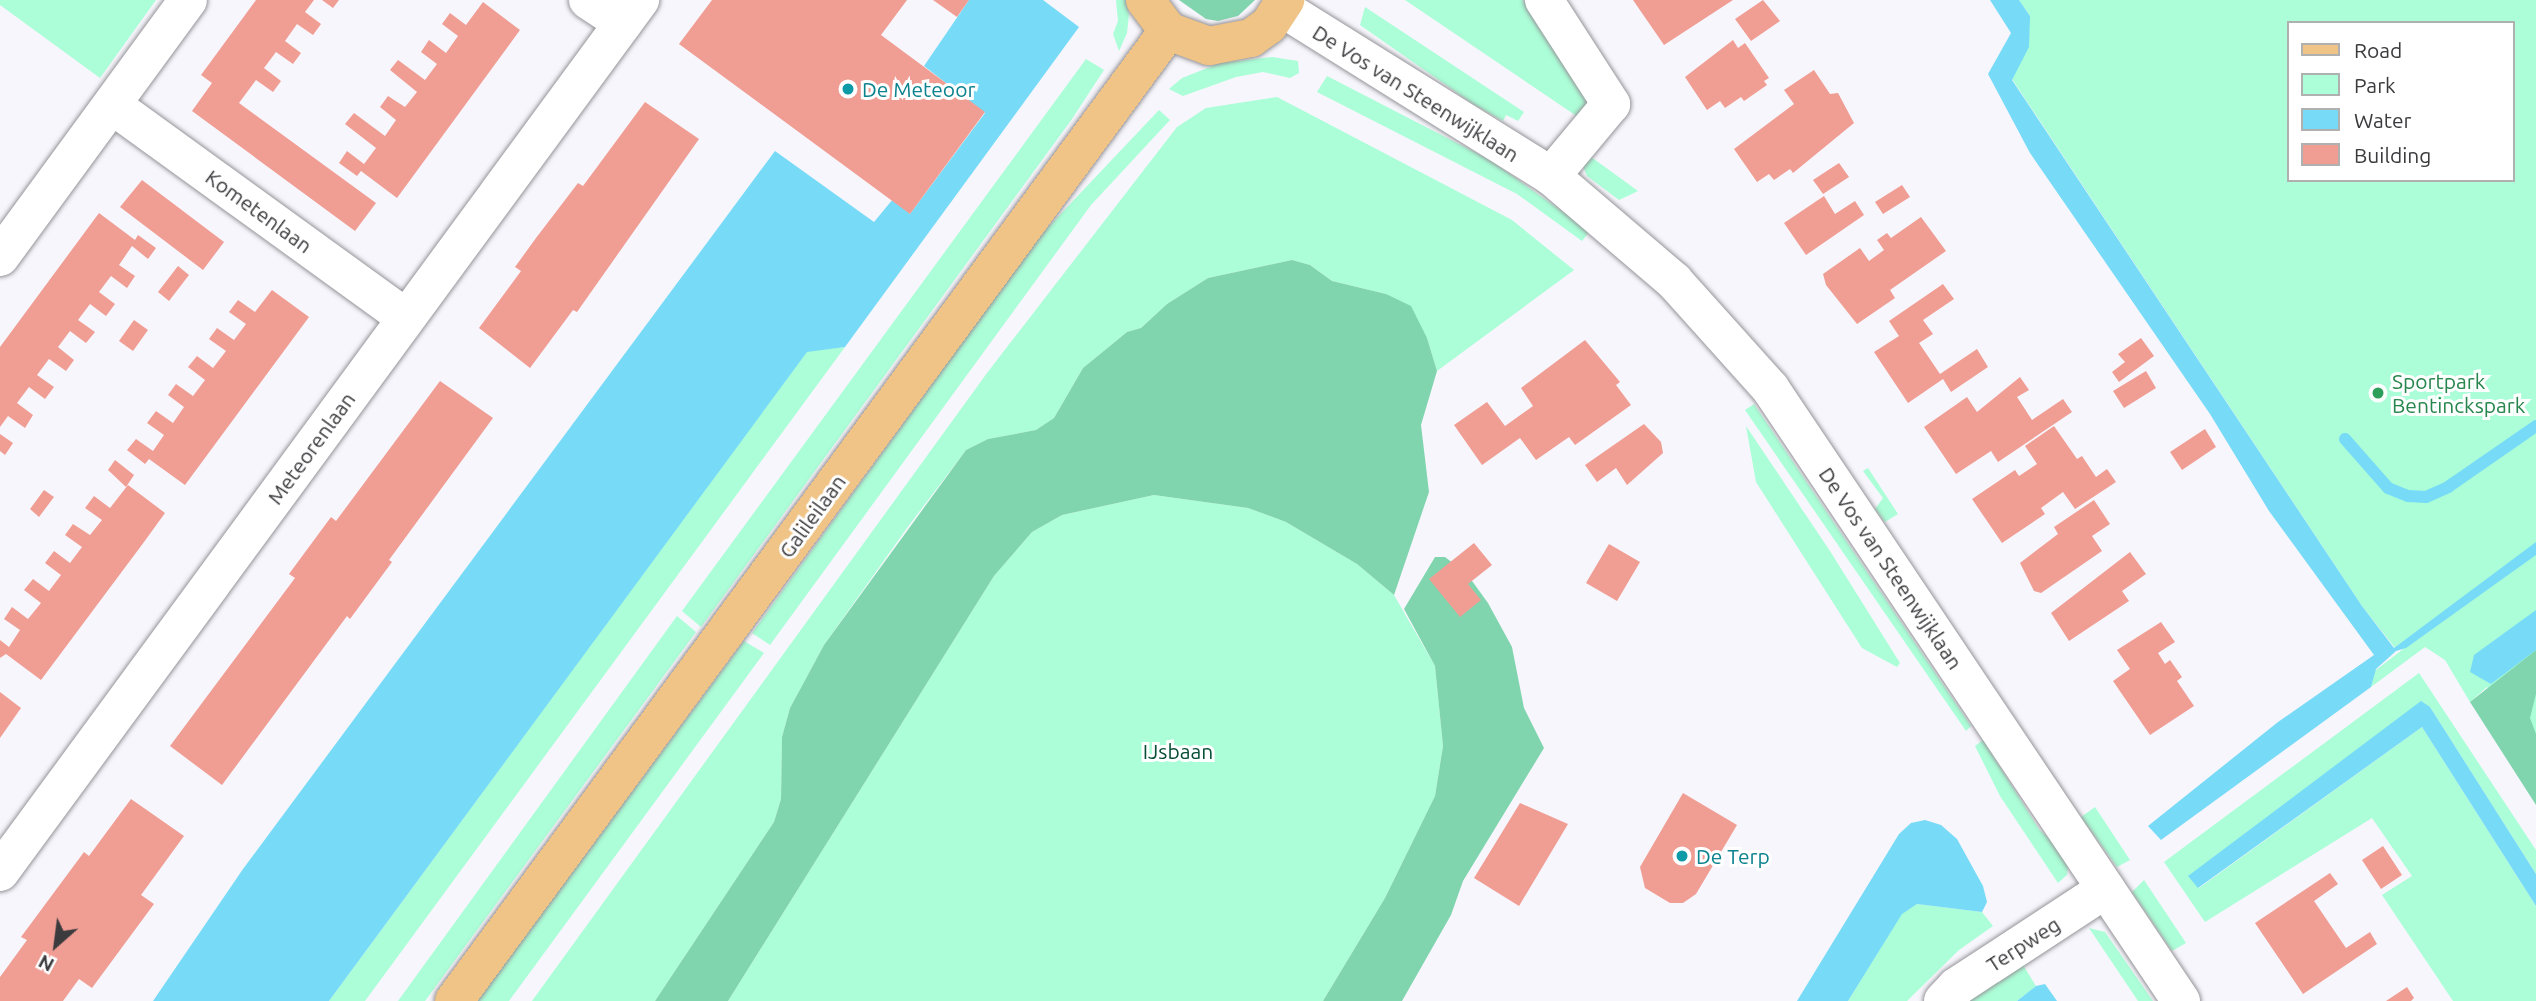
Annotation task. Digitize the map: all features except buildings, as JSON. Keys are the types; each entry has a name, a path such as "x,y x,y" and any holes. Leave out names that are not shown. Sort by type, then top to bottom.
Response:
{"main road":[{"path":"1145,0 1168,31 1187,42 1231,45 1251,38 1284,4"},
{"name":"Galileilaan","path":"454,1001 1168,31"}],"street":[{"path":"0,257 188,0"},
{"name":"Meteorenlaan","path":"0,872 631,12 588,0"},
{"path":"1544,0 1611,104 1551,176"},
{"name":"De Vos van Steenwijklaan","path":"1284,4 1551,176 1674,281 1770,388 2181,1001"},
{"name":"Kometenlaan","path":"112,105 407,318"},
{"name":"Terpweg","path":"1943,1001 1956,987 2106,888"}],"green space":[{"path":"0,0 156,0 100,78 0,5"},
{"path":"1116,0 1126,0 1129,15 1127,33 1119,51 1113,34 1118,21"},
{"path":"1179,0 1255,0 1238,16 1218,21 1206,19"},
{"path":"1405,0 1523,0 1589,101 1578,117"},
{"name":"Sportpark Bentinckspark","path":"2019,0 2536,0 2536,764 2487,687 2470,702 2445,660 2425,647 2371,687 2372,673 2415,640 2409,637 2395,648 2362,606 2012,79 2030,16"},
{"path":"1365,7 1524,112 1518,121 1506,115 1503,121 1473,104 1360,25"},
{"path":"1272,57 1298,61 1299,73 1290,78 1263,72 1236,77 1183,96 1169,89 1182,78 1220,63"},
{"path":"1086,59 1104,70 1072,119 701,627 682,611"},
{"path":"1327,76 1490,160 1590,231 1582,241 1517,194 1317,92"},
{"path":"1277,97 1512,220 1574,270 1437,371 1427,338 1386,294 1332,281 1310,265 1292,260 1208,278 1167,304 1141,328 1127,332 1083,368 1054,418 1036,430 988,439 966,450 824,645 790,708 782,737 781,799 774,822 655,1001 532,1001 987,373 1177,127 1206,108"},
{"path":"1159,110 1170,120 1091,205 770,645 752,633 1036,240"},
{"path":"1587,154 1638,191 1619,200 1587,176 1582,164"},
{"path":"1292,260 1310,265 1332,281 1386,294 1411,306 1427,338 1437,371 1421,425 1429,492 1394,595 1357,564 1286,522 1248,508 1154,495 1062,515 1032,532 994,576 728,1001 655,1001 774,822 781,799 782,737 790,708 824,645 966,450 988,439 1036,430 1054,418 1083,368 1127,332 1141,328 1167,304 1208,278"},
{"path":"845,347 365,1001 329,1001 807,351"},
{"path":"1754,404 1971,726 1966,731 1745,410"},
{"path":"1746,426 1830,551 1900,663 1897,667 1862,648 1756,482"},
{"path":"1868,468 1898,514 1885,522 1875,509 1883,498 1863,471"},
{"name":"IJsbaan","path":"1154,495 1248,508 1286,522 1357,564 1394,595 1435,666 1443,746 1435,796 1385,898 1323,1001 728,1001 994,576 1032,532 1062,515"},
{"path":"1435,557 1445,557 1467,574 1488,603 1512,647 1524,708 1544,748 1463,881 1451,915 1402,1001 1323,1001 1385,898 1435,796 1443,746 1435,666 1404,609"},
{"path":"677,616 696,632 425,1001 398,1001"},
{"path":"744,641 764,653 509,1001 477,1001"},
{"path":"2536,650 2536,694 2530,718 2536,734 2536,805 2470,702"},
{"path":"2419,673 2536,850 2536,874 2430,707 2189,876 2199,888 2422,727 2536,906 2536,1001 2453,1001 2382,895 2412,876 2372,818 2205,922 2164,862"},
{"path":"1983,740 2039,829 2069,858 2067,875 2058,883 2000,796 1975,746"},
{"path":"2095,807 2130,860 2117,867 2081,817"},
{"path":"2144,880 2186,943 2172,951 2132,892"},
{"path":"1917,904 1982,912 1993,926 1959,950 1907,1001 1848,1001 1902,913"},
{"path":"2089,928 2105,932 2153,1001 2138,1001"},
{"path":"2020,960 2036,986 2017,1001 1967,1001"}],"water":[{"path":"969,0 1043,0 1079,27 845,347 807,352 329,1001 153,1001 243,869 775,151 874,222 893,199 910,214 985,113 924,66"},
{"path":"1990,0 2019,0 2030,16 2029,47 2012,80 2362,606 2394,648 2536,542 2536,555 2406,648 2396,651 2376,669 2371,687 2161,840 2148,826 2278,722 2374,655 2269,511 2210,414 2030,153 1988,74 2011,33"},
{"path":"2536,610 2536,650 2491,684 2470,672 2474,655"},
{"path":"2421,701 2430,707 2536,874 2536,906 2422,727 2198,888 2188,876"},
{"path":"1925,820 1941,825 1957,839 1983,886 1987,902 1982,912 1917,904 1902,914 1848,1001 1797,1001 1899,834 1911,823"},
{"path":"2045,984 2057,1001 2017,1001 2036,986"}],"waterway":[{"path":"2345,439 2388,488 2408,496 2426,497 2448,487 2536,426"}],"place":[{"name":"De Meteoor","path":"848,89"},
{"name":"Sportpark Bentinckspark","path":"2378,393"},
{"name":"De Terp","path":"1682,856"}]}
